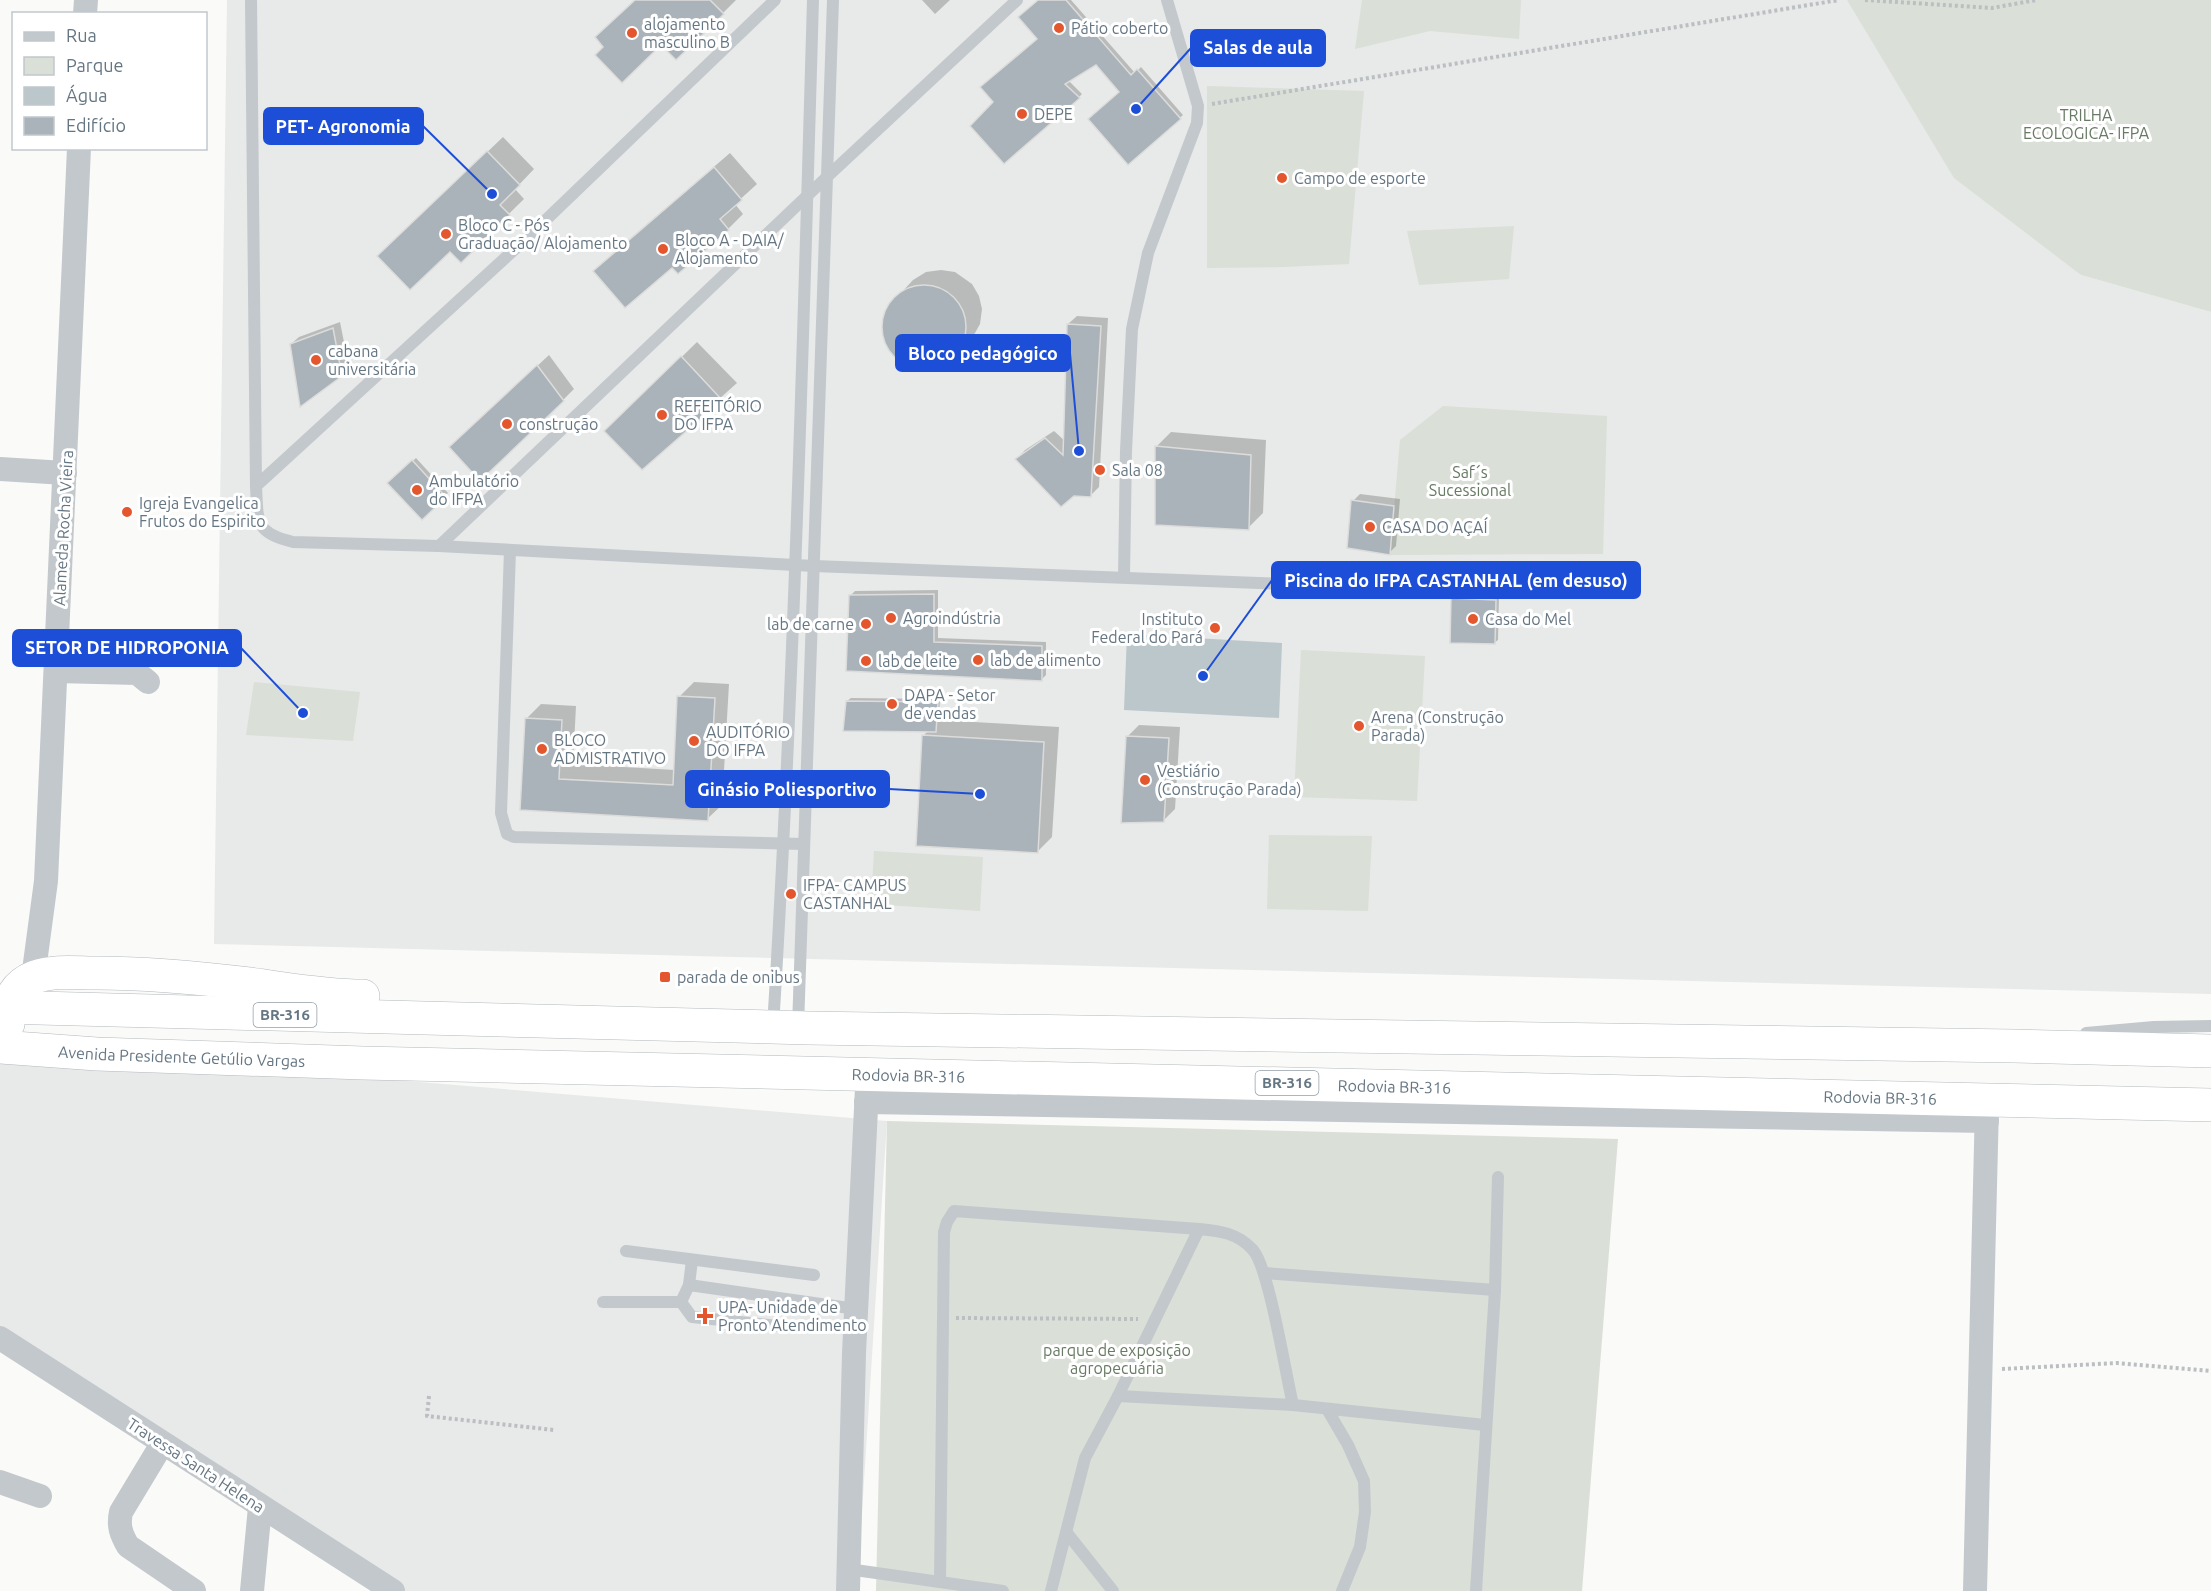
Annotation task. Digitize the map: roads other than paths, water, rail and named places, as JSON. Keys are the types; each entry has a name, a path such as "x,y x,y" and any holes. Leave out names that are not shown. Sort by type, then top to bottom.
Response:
{"highway":[{"path":"10,1048 11,1034 4,1007 15,990 33,978 52,973 120,973 231,982 342,996 475,998 562,1022"},
{"name":"BR-316","path":"4,1007 785,1027 2211,1051"},
{"name":"Avenida Presidente Getúlio Vargas","path":"10,1048 97,1054 363,1063"},
{"name":"Rodovia BR-316","path":"363,1063 867,1088 1987,1110 2211,1105"}],"street":[{"name":"Alameda Rocha Vieira","path":"33,978 46,881 79,150"},
{"path":"0,469 65,473"},
{"path":"56,671 137,673 148,682"},
{"path":"848,1580 856,1309 867,1088"},
{"path":"1975,1591 1987,1110"},
{"name":"Travessa Santa Helena","path":"0,1338 393,1591"},
{"path":"162,1444 121,1512 118,1522 121,1535 128,1546 194,1591"},
{"path":"0,1482 40,1496"},
{"path":"252,1591 260,1507"}],"lane":[{"path":"251,0 256,486 258,521 264,530 277,538 293,542 439,546 814,566 1499,592"},
{"path":"256,486 527,238 775,0"},
{"path":"785,1027 784,844 796,564 813,0"},
{"path":"785,1027 804,844 829,175 833,0"},
{"path":"439,546 829,175 1017,0"},
{"path":"1124,577 1126,451 1132,329 1148,253 1197,123 1198,106 1167,0"},
{"path":"510,550 501,813 507,834 514,837 804,844"},
{"path":"2014,1046 2072,1034 2154,1027 2211,1026"},
{"path":"1476,1591 1495,1290 1498,1177"},
{"path":"940,1582 944,1232 954,1211 1199,1228 1220,1230 1238,1237 1254,1251 1264,1273 1293,1405"},
{"path":"1051,1591 1085,1458 1118,1396 1199,1228"},
{"path":"626,1251 813,1275"},
{"path":"681,1302 689,1285 692,1260"},
{"path":"1264,1273 1495,1290"},
{"path":"689,1285 856,1309"},
{"path":"603,1302 681,1302"},
{"path":"681,1302 692,1317 788,1327"},
{"path":"1118,1396 1293,1405 1485,1425"},
{"path":"1327,1409 1348,1444 1364,1481 1365,1512 1360,1547 1342,1591"},
{"path":"1066,1533 1113,1591"},
{"path":"848,1580 940,1582 1003,1591"}],"water":[{"path":"1127,634 1282,643 1279,718 1124,710"}],"place":[{"name":"Pátio coberto","path":"1059,28"},
{"name":"alojamento masculino B","path":"632,33"},
{"name":"Salas de aula","path":"1136,109"},
{"name":"DEPE","path":"1022,114"},
{"name":"Campo de esporte","path":"1282,178"},
{"name":"PET- Agronomia","path":"492,194"},
{"name":"Bloco C - Pós Graduação/ Alojamento","path":"446,234"},
{"name":"Bloco A - DAIA/ Alojamento","path":"663,249"},
{"name":"cabana universitária","path":"316,360"},
{"name":"REFEITÓRIO DO IFPA","path":"662,415"},
{"name":"construção","path":"507,424"},
{"name":"Bloco pedagógico","path":"1079,451"},
{"name":"Sala 08","path":"1100,470"},
{"name":"Ambulatório do IFPA","path":"417,490"},
{"name":"Igreja Evangelica Frutos do Espirito","path":"127,512"},
{"name":"CASA DO AÇAÍ","path":"1370,527"},
{"name":"Agroindústria","path":"891,618"},
{"name":"Casa do Mel","path":"1473,619"},
{"name":"lab de carne","path":"866,624"},
{"name":"Instituto Federal do Pará","path":"1215,628"},
{"name":"lab de alimento","path":"978,660"},
{"name":"lab de leite","path":"866,661"},
{"name":"Piscina do IFPA CASTANHAL (em desuso)","path":"1203,676"},
{"name":"DAPA - Setor de vendas","path":"892,704"},
{"name":"SETOR DE HIDROPONIA","path":"303,713"},
{"name":"Arena (Construção Parada)","path":"1359,726"},
{"name":"AUDITÓRIO DO IFPA","path":"694,741"},
{"name":"BLOCO ADMISTRATIVO","path":"542,749"},
{"name":"Vestiário (Construção Parada)","path":"1145,780"},
{"name":"Ginásio Poliesportivo","path":"980,794"},
{"name":"IFPA- CAMPUS CASTANHAL","path":"791,894"},
{"name":"parada de onibus","path":"665,977"},
{"name":"UPA- Unidade de Pronto Atendimento","path":"705,1316"}],"park label":[{"name":"TRILHA ECOLOGICA- IFPA","path":"2086,124"},
{"name":"Saf´s Sucessional","path":"1470,481"},
{"name":"parque de exposição agropecuária","path":"1117,1359"}]}
